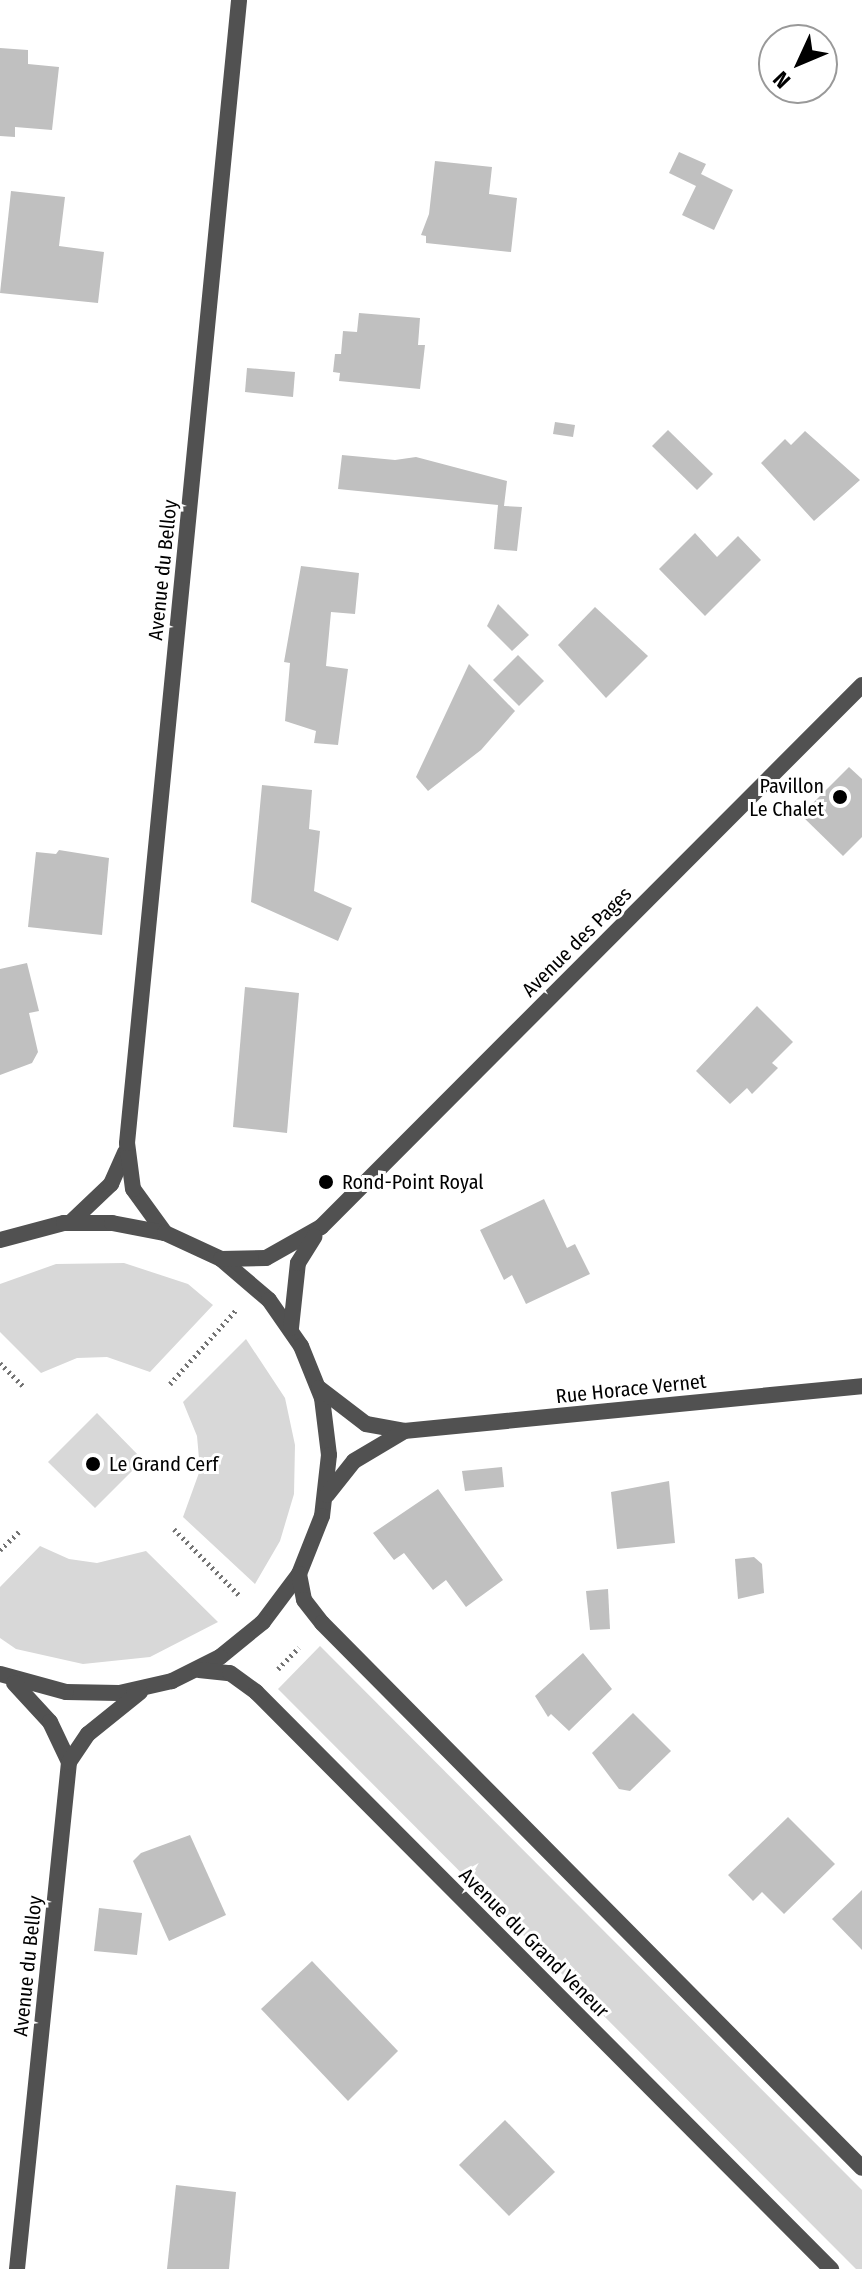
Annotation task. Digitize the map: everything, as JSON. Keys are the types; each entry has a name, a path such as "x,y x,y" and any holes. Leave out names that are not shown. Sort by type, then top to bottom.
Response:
{"street":[{"name":"Avenue du Belloy","path":"127,1143 239,0"},
{"name":"Avenue des Pages","path":"321,1227 862,685"},
{"path":"70,1223 111,1184 127,1143"},
{"path":"127,1143 133,1189 165,1233"},
{"path":"0,1240 70,1223 121,1223 165,1233 221,1259 256,1287 291,1330 318,1387 328,1435 326,1496 299,1574 250,1635 197,1670 146,1688 106,1716 77,1746 69,1762"},
{"path":"221,1259 266,1258 321,1227"},
{"path":"291,1330 298,1263 321,1227"},
{"name":"Rue Horace Vernet","path":"404,1431 862,1386"},
{"path":"318,1387 366,1424 404,1431"},
{"path":"326,1496 354,1461 404,1431"},
{"path":"299,1574 304,1600 322,1623 862,2168"},
{"name":"Avenue du Grand Veneur","path":"197,1670 230,1673 256,1692 831,2269"},
{"path":"4,1676 66,1692 146,1688"},
{"path":"4,1676 50,1722 69,1762"},
{"name":"Avenue du Belloy","path":"17,2269 69,1762"}],"path":[{"path":"170,1384 256,1287"},
{"path":"0,1363 24,1387"},
{"path":"174,1529 250,1606"},
{"path":"0,1550 21,1530"},
{"path":"256,1692 322,1623"}],"shaded area":[{"path":"124,1263 188,1284 213,1305 150,1372 107,1357 77,1358 41,1373 0,1332 0,1284 56,1264"},
{"path":"246,1339 285,1398 295,1445 294,1494 280,1541 255,1584 183,1517 200,1470 197,1436 183,1402"},
{"path":"97,1413 143,1460 95,1508 48,1462"},
{"path":"40,1546 69,1559 97,1563 146,1551 218,1622 150,1657 83,1664 16,1649 0,1638 0,1587"},
{"path":"320,1646 862,2190 862,2269 856,2269 278,1689"}],"building":[{"path":"0,48 28,50 28,64 59,67 52,130 15,127 15,137 0,136"},
{"path":"679,152 706,164 701,174 733,190 714,230 682,215 696,186 669,173"},
{"path":"435,161 492,167 489,194 517,198 511,252 426,243 426,236 421,235 429,214"},
{"path":"11,191 65,197 59,246 104,252 98,303 0,293"},
{"path":"359,313 420,318 418,345 425,345 420,389 339,381 340,373 333,372 335,354 341,354 343,331 357,332"},
{"path":"247,368 295,372 293,397 245,392"},
{"path":"555,422 575,425 573,437 553,434"},
{"path":"668,430 713,474 697,490 652,446"},
{"path":"805,431 860,480 814,521 761,463 785,439 791,445"},
{"path":"342,455 395,460 416,457 507,481 504,506 522,507 517,551 494,549 498,505 338,489"},
{"path":"695,533 717,557 738,536 761,560 705,616 659,569"},
{"path":"301,566 359,573 355,614 331,612 326,666 348,669 338,745 314,743 316,731 285,721 290,663 284,662"},
{"path":"498,604 529,635 512,651 487,626"},
{"path":"595,607 648,656 606,698 558,645"},
{"path":"518,655 544,681 519,706 493,680"},
{"path":"469,664 515,711 481,750 428,791 416,777"},
{"name":"Pavillon Le Chalet","path":"849,767 862,779 862,837 843,856 801,815"},
{"path":"262,785 312,790 309,829 320,831 314,891 352,908 338,941 251,902"},
{"path":"59,850 109,858 102,935 28,927 36,852 56,854"},
{"path":"27,963 39,1011 29,1013 38,1052 32,1063 0,1075 0,969"},
{"path":"245,987 299,993 287,1133 233,1127"},
{"path":"757,1006 793,1042 772,1063 778,1068 752,1094 747,1088 730,1104 696,1071"},
{"path":"544,1199 567,1248 575,1244 590,1274 526,1304 512,1275 504,1280 480,1230"},
{"path":"502,1467 504,1487 465,1491 462,1471"},
{"path":"669,1481 675,1543 617,1549 611,1492"},
{"path":"438,1489 503,1580 466,1607 446,1580 433,1590 404,1553 394,1560 373,1533"},
{"path":"754,1557 762,1564 764,1593 738,1599 735,1559"},
{"path":"608,1589 610,1629 590,1630 586,1591"},
{"path":"583,1653 612,1689 569,1731 551,1714 548,1717 535,1696"},
{"path":"633,1713 671,1751 630,1791 619,1789 592,1753"},
{"path":"788,1817 835,1864 784,1914 762,1892 753,1901 728,1875"},
{"path":"190,1835 226,1915 169,1941 133,1861 141,1853"},
{"path":"862,1890 862,1950 832,1919"},
{"path":"99,1908 142,1913 137,1955 94,1951"},
{"path":"312,1961 398,2051 348,2101 261,2009"},
{"path":"505,2120 555,2172 509,2216 459,2165"},
{"path":"176,2185 236,2192 229,2269 167,2269"}],"place":[{"name":"Pavillon Le Chalet","path":"840,797"},
{"name":"Rond-Point Royal","path":"326,1182"},
{"name":"Le Grand Cerf","path":"93,1464"}]}
